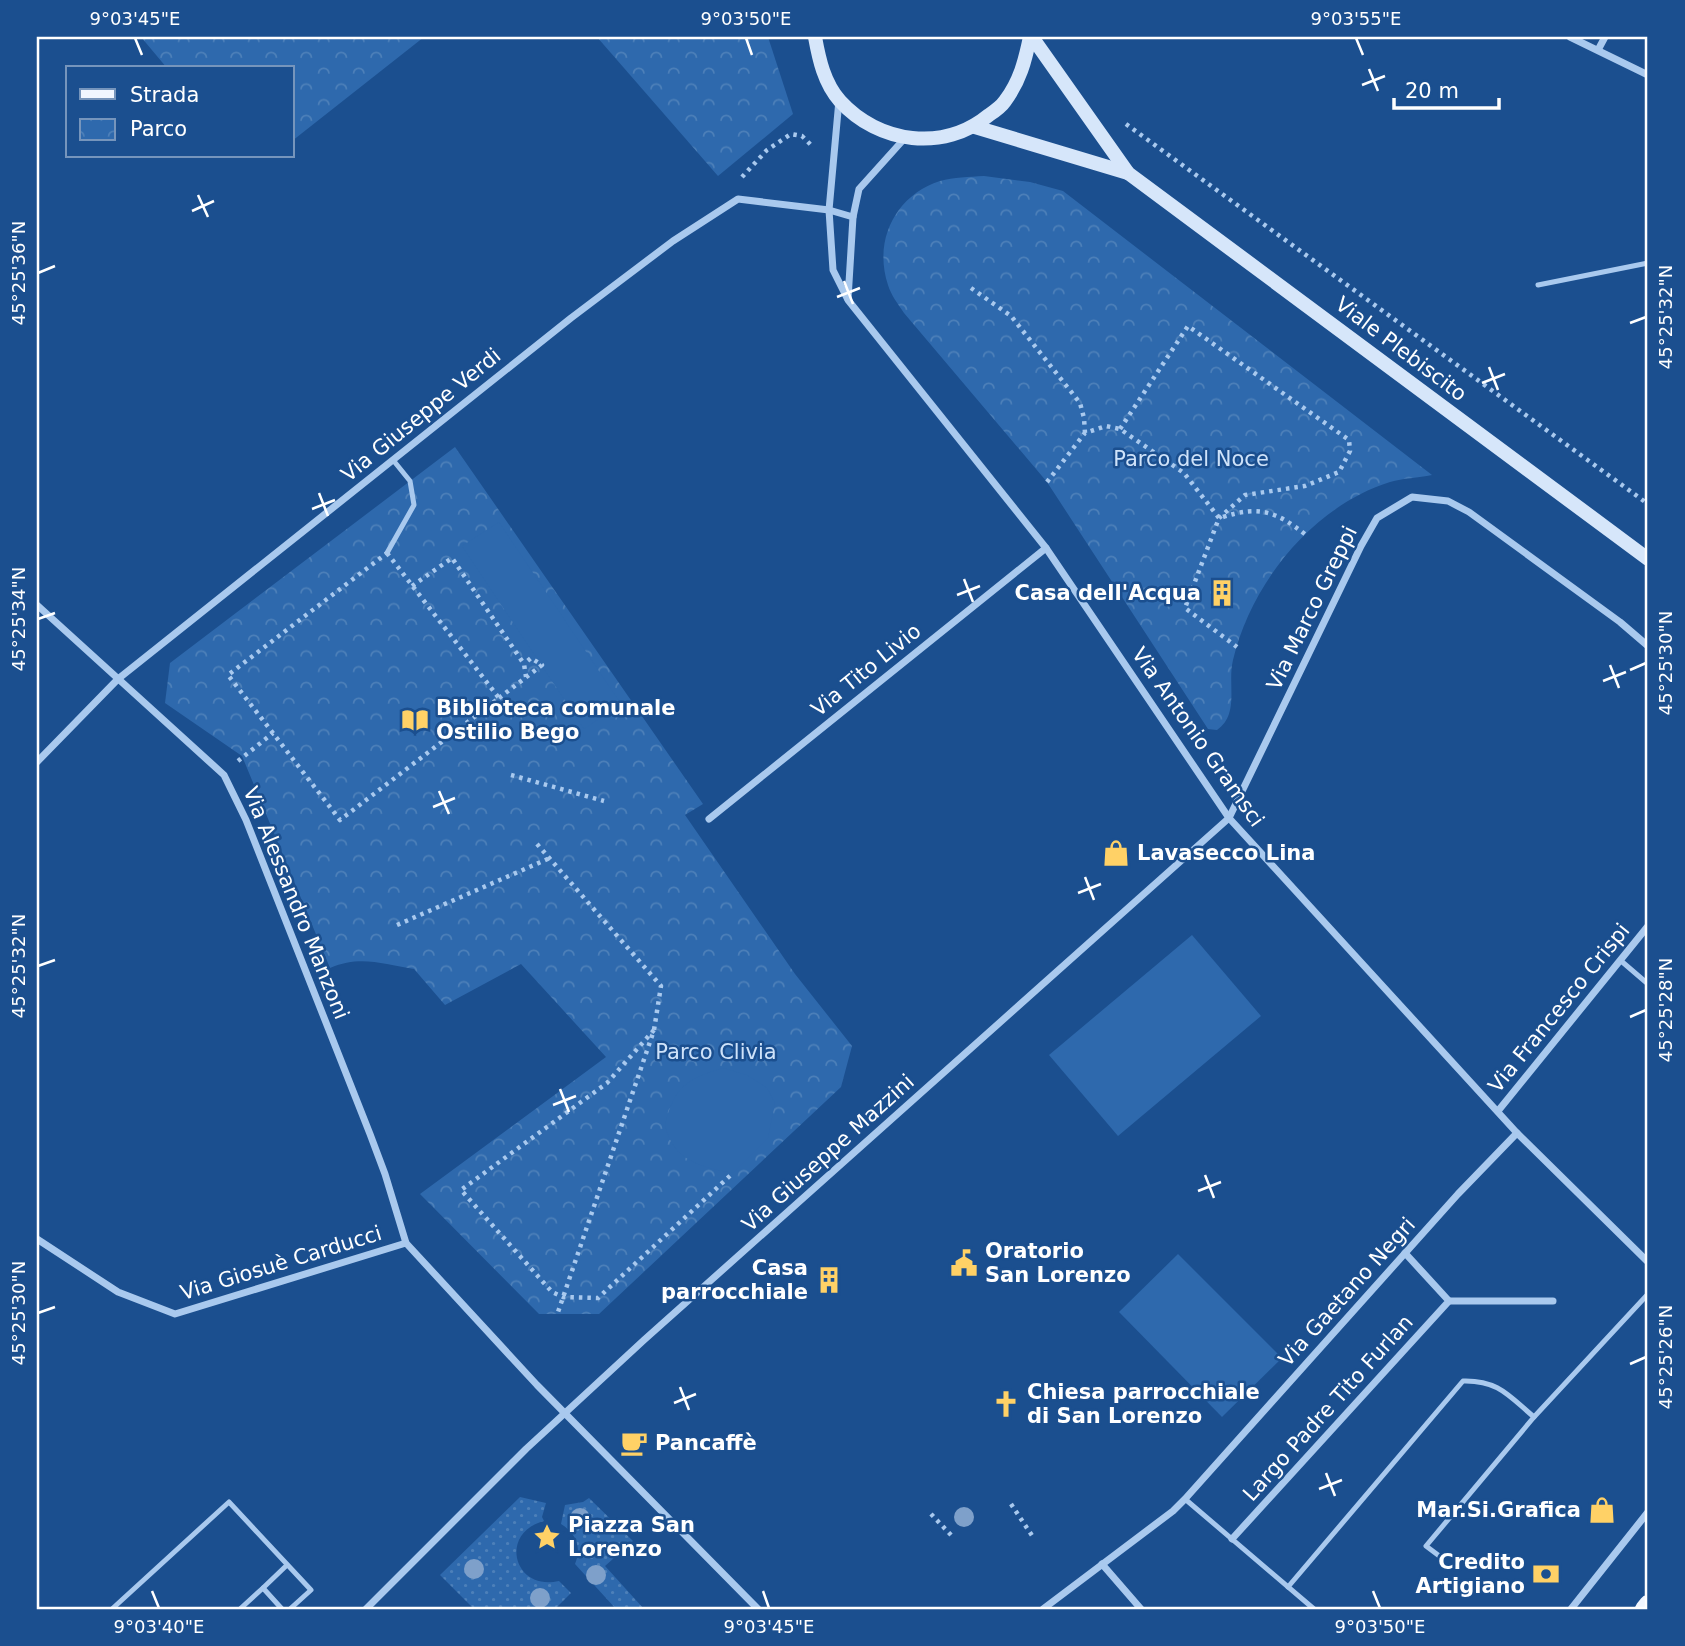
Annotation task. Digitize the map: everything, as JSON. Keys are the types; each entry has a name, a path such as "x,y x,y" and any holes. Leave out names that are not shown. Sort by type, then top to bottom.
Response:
{"main road":[{"path":"815,37 822,70 839,100 868,125 904,139 941,139 975,127 1004,103 1023,71 1031,37"},
{"path":"1031,37 1128,173"},
{"path":"975,127 1128,173"},
{"name":"Viale Plebiscito","path":"1128,173 1648,559"},
{"path":"1644,1609 1648,1604"}],"street":[{"path":"1570,37 1648,75"},
{"path":"1598,50 1605,37"},
{"name":"Via Antonio Gramsci","path":"839,100 829,210 833,270 848,300 1046,548 1230,818 1517,1133 1648,1262"},
{"path":"848,300 853,217 859,189 904,139"},
{"path":"738,199 829,210 853,217"},
{"name":"Via Giuseppe Verdi","path":"37,762 118,679 632,272 673,241 738,199"},
{"name":"Via Marco Greppi","path":"1230,818 1377,518 1412,497 1448,501 1469,512 1620,622 1648,646"},
{"name":"Via Tito Livio","path":"709,819 1046,548"},
{"name":"Via Alessandro Manzoni","path":"37,605 224,775 246,820 370,1134 406,1243"},
{"name":"Via Giuseppe Mazzini","path":"366,1609 519,1456 654,1331 1230,818"},
{"name":"Via Francesco Crispi","path":"1498,1111 1648,926"},
{"name":"Via Gaetano Negri","path":"1043,1609 1185,1499 1517,1133"},
{"name":"Via Giosuè Carducci","path":"37,1239 118,1292 175,1314 406,1243 566,1413"},
{"path":"1405,1254 1449,1301 1553,1300"},
{"name":"Largo Padre Tito Furlan","path":"1233,1539 1449,1301"},
{"path":"566,1413 758,1609"},
{"path":"1571,1609 1648,1512"},
{"path":"1102,1564 1141,1609"}],"lane":[{"path":"1538,285 1648,263"},
{"path":"387,552 414,505 410,481 393,460"},
{"path":"1620,960 1648,984"},
{"path":"1442,1558 1426,1546 1534,1417 1648,1294"},
{"path":"1288,1587 1463,1381 1483,1381 1498,1388 1534,1417"},
{"path":"1185,1499 1314,1609"},
{"path":"112,1609 229,1502 311,1590 289,1609"},
{"path":"240,1609 288,1565"},
{"path":"263,1588 282,1609"},
{"path":"119,1603 124,1609"}],"path":[{"path":"1124,122 1648,504"},
{"path":"738,199 736,185 766,150 791,134 803,136 815,149 815,155 833,162"},
{"path":"971,288 1011,316 1080,403 1085,433"},
{"path":"1120,429 1188,326 1349,440 1350,451 1339,472 1305,486 1245,495 1219,518 1185,608 1237,647"},
{"path":"1047,482 1085,433 1106,426 1120,429 1184,473 1219,518"},
{"path":"1219,518 1244,510 1270,512 1306,535"},
{"path":"499,698 387,552 228,675 340,820 499,698 541,665 531,658 524,664"},
{"path":"412,586 452,558 524,664 526,677"},
{"path":"242,756 273,733"},
{"path":"511,775 604,801"},
{"path":"537,844 661,986 654,1030 557,1315"},
{"path":"397,925 550,858"},
{"path":"654,1030 607,1083 461,1190 552,1292 563,1297 598,1298 733,1174"},
{"path":"1011,1504 1033,1537"},
{"path":"931,1514 952,1536"}],"green space":[{"path":"141,37 424,37 294,139 294,66 165,66"},
{"path":"597,37 768,37 793,114 718,176"},
{"name":"Parco del Noce","path":"984,176 1030,182 1063,191 1432,475 1390,482 1362,493 1336,509 1289,551 1254,603 1242,631 1233,660 1231,707 1224,723 1217,730 1208,729 1047,482 904,313 889,289 884,268 886,236 900,208 911,197 940,181"},
{"name":"Parco Clivia","path":"455,447 703,804 685,815 795,974 852,1046 841,1087 599,1314 539,1314 420,1194 606,1057 521,964 445,1005 414,969 362,961 330,968 242,756 165,703 170,663"},
{"path":"499,522 621,704 584,729 462,546"},
{"path":"1192,935 1261,1016 1118,1136 1049,1055"},
{"path":"723,1068 747,1075 767,1088 775,1103 768,1138 733,1173 690,1160 674,1147 665,1125 673,1101 684,1086 700,1076"},
{"path":"1178,1254 1282,1358 1222,1417 1119,1312"},
{"path":"520,1497 546,1503 542,1517 544,1521 530,1527 521,1537 517,1548 517,1560 522,1570 531,1578 544,1582 559,1581 571,1593 555,1609 474,1609 440,1575"},
{"path":"589,1498 633,1541 605,1566 644,1609 616,1609 575,1564 578,1552 576,1541 561,1524 565,1505 583,1502"}],"place":[{"name":"Casa dell'Acqua","path":"1222,593"},
{"name":"Biblioteca comunale Ostilio Bego","path":"415,720"},
{"name":"Lavasecco Lina","path":"1116,853"},
{"name":"Oratorio San Lorenzo","path":"964,1263"},
{"name":"Casa parrocchiale","path":"829,1280"},
{"name":"Chiesa parrocchiale di San Lorenzo","path":"1006,1404"},
{"name":"Pancaffè","path":"634,1443"},
{"name":"Mar.Si.Grafica","path":"1602,1510"},
{"name":"Piazza San Lorenzo","path":"547,1537"},
{"name":"Credito Artigiano","path":"1546,1574"}]}
